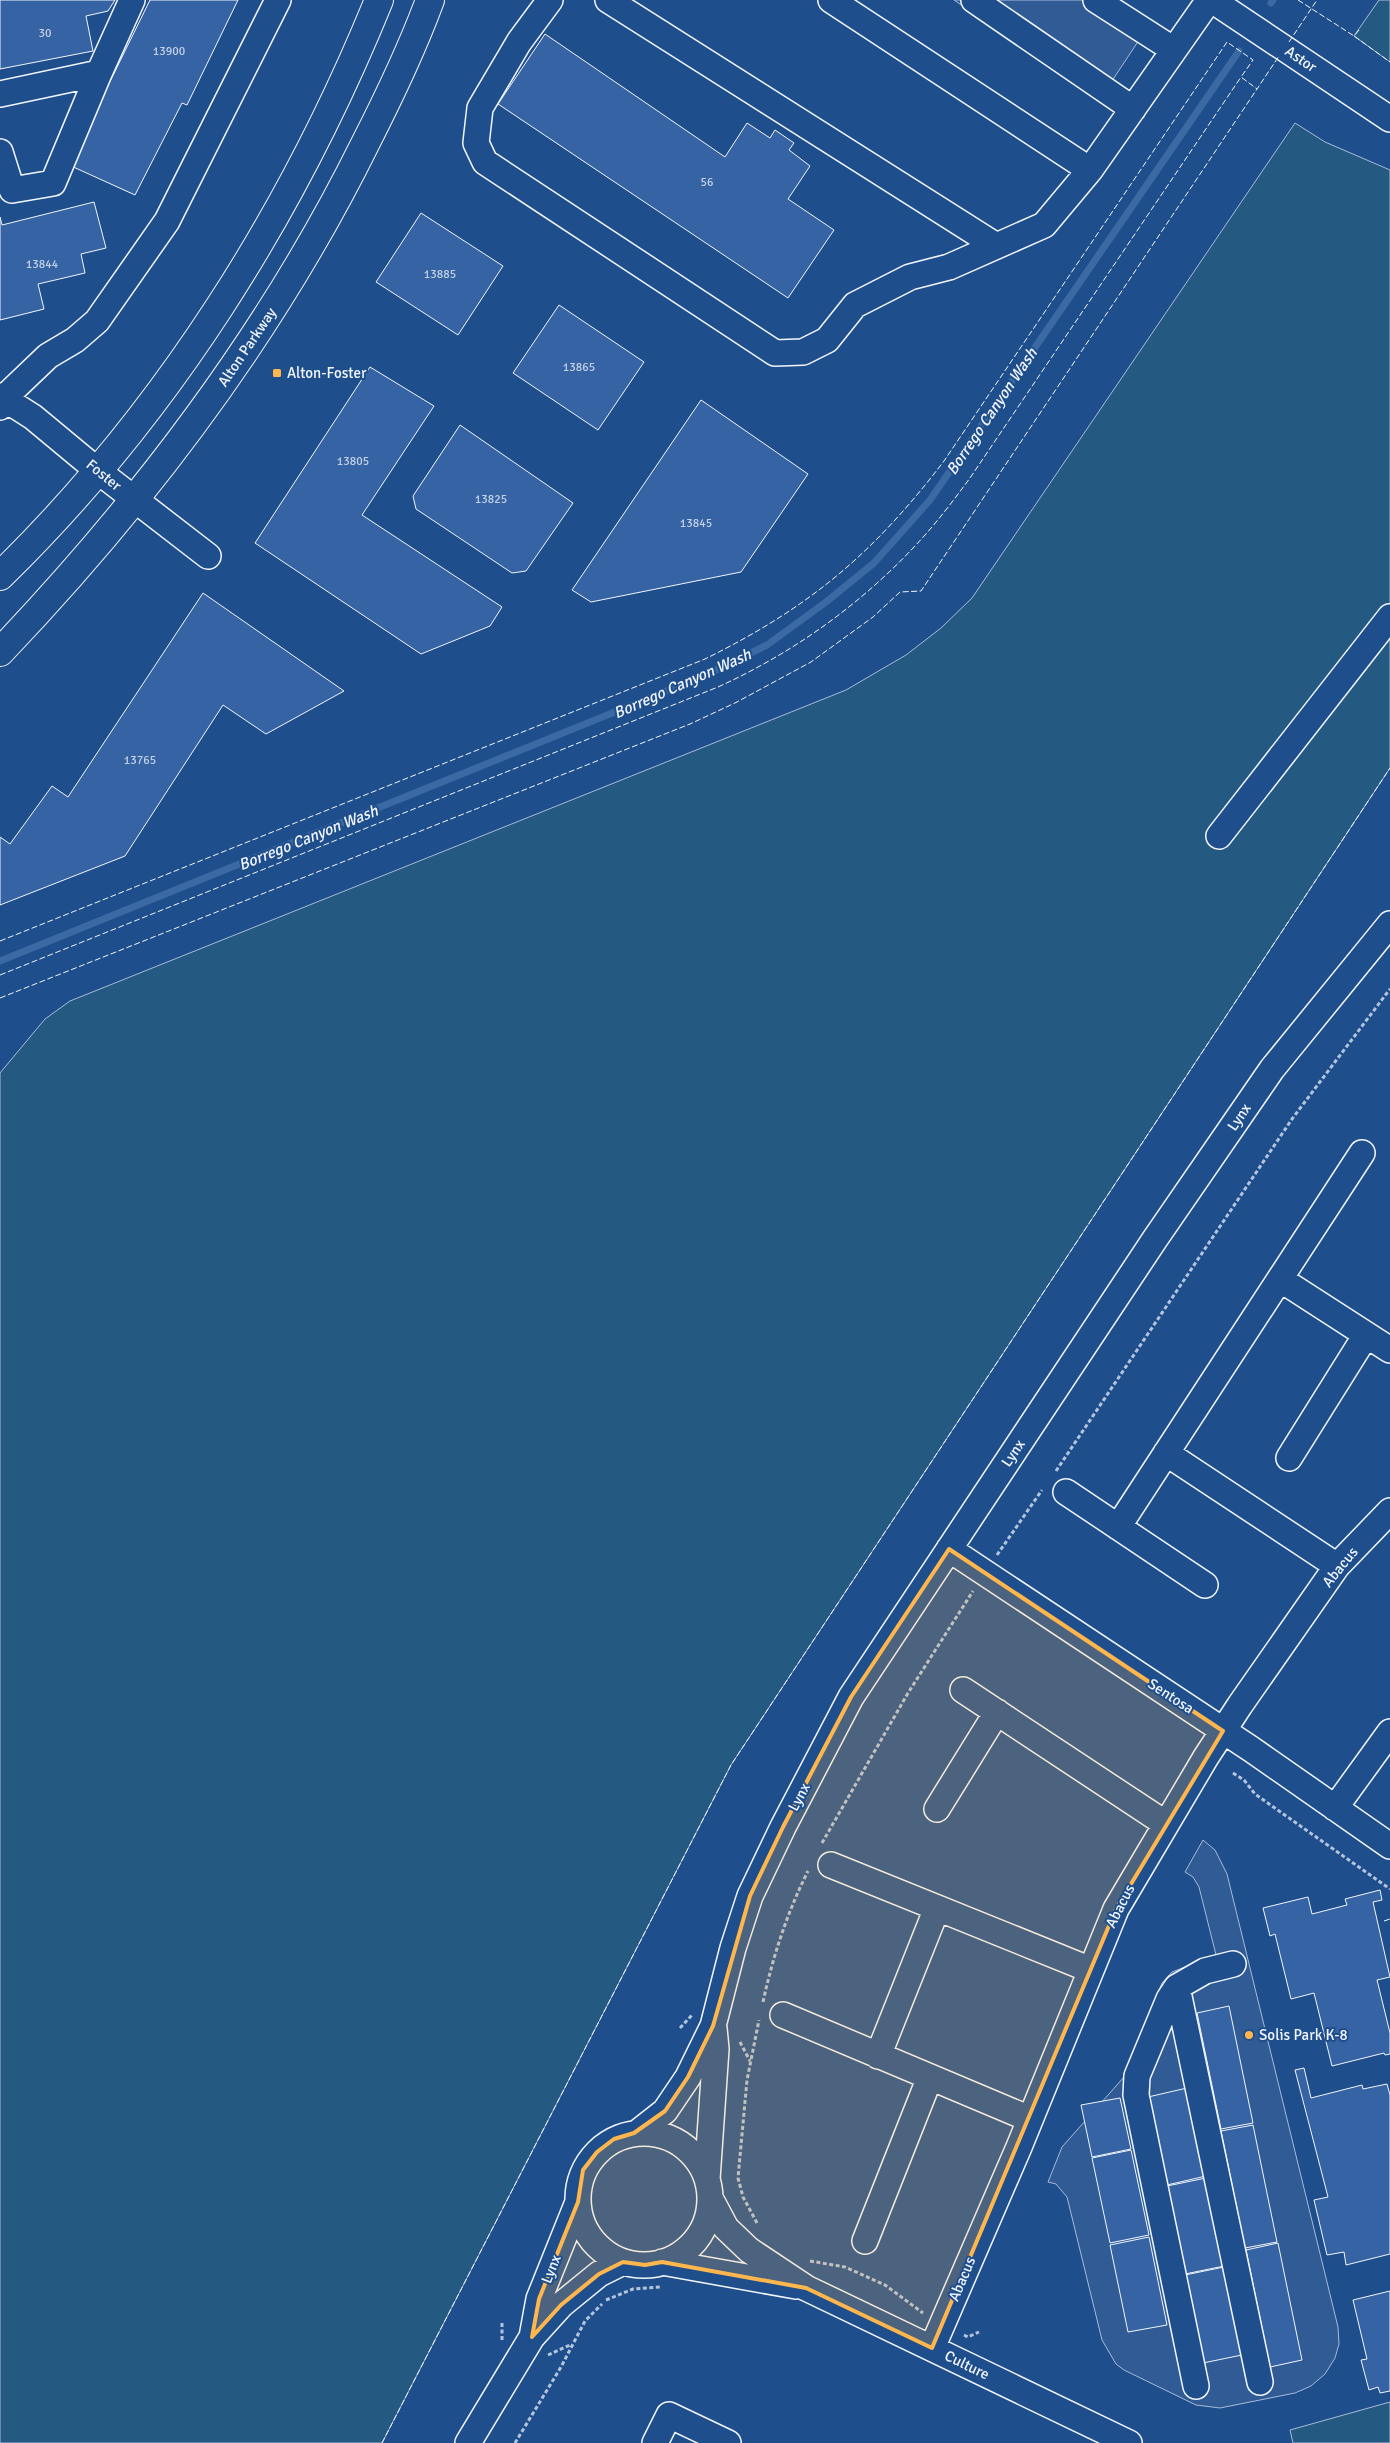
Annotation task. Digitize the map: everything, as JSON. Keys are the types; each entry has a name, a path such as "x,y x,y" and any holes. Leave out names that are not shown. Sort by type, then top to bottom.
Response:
{"main road":[{"path":"0,576 66,508 98,471 179,365 262,239 317,138 355,59 379,0"},
{"name":"Alton Parkway","path":"0,652 73,573 134,499 228,378 295,274 334,206 378,118 430,0"}],"street":[{"path":"0,152 12,190 53,183 132,0"},
{"path":"1,400 48,356 75,340 97,321 167,221 278,0"},
{"path":"550,0 519,42 480,108 476,144 484,162 776,353 803,352 826,340 856,305 910,278 949,267 995,245 1044,225 1090,170 1210,0"},
{"path":"608,0 995,245"},
{"path":"831,0 1090,170"},
{"path":"974,0 1133,109"},
{"path":"1096,0 1174,50"},
{"name":"Astor","path":"1210,0 1390,119"},
{"path":"0,94 99,73"},
{"name":"Foster","path":"1,400 33,416 98,471 208,556"},
{"path":"1219,836 1390,617"},
{"name":"Lynx","path":"638,2133 665,2111 688,2077 714,2026 733,1948 750,1896 783,1827 851,1697 1272,1068 1390,924"},
{"path":"1118,1527 1362,1153"},
{"path":"1280,1279 1390,1350"},
{"path":"1289,1458 1366,1335"},
{"path":"1166,1453 1338,1566"},
{"path":"1055,1484 1205,1585"},
{"name":"Abacus","path":"932,2348 1030,2119 1116,1909 1224,1731 1338,1566 1390,1511"},
{"name":"Sentosa","path":"949,1549 1224,1731 1390,1846"},
{"path":"964,1690 1166,1824"},
{"path":"937,1808 997,1712"},
{"path":"1336,1808 1390,1732"},
{"path":"821,1860 1091,1970"},
{"path":"878,2056 937,1908"},
{"path":"1196,2386 1136,2095 1137,2076 1169,1998 1177,1987 1205,1971 1233,1964"},
{"path":"1177,1987 1260,2382"},
{"path":"768,2014 878,2056 1030,2119"},
{"name":"Lynx","path":"709,2189 716,2049 714,2026"},
{"path":"865,2241 930,2077"},
{"path":"638,2133 656,2133 676,2141 693,2154 705,2172 709,2189 709,2214 700,2234 686,2250 662,2262 645,2265 623,2262 603,2251 588,2234 579,2214 577,2192 583,2170 597,2152 614,2139 638,2133"},
{"name":"Culture","path":"709,2189 726,2228 749,2250 806,2288 1128,2443"},
{"name":"Lynx","path":"532,2337 539,2299 578,2202"},
{"name":"Lynx","path":"468,2443 532,2337 561,2305 599,2274 623,2262"},
{"name":"Culture","path":"662,2262 806,2288"},
{"path":"655,2443 669,2415 728,2443"}],"path":[{"path":"1004,1544 1055,1484 1292,1119 1390,989"},
{"path":"760,2227 743,2197 738,2178 747,2080 768,2014 772,1963 790,1909 821,1860 908,1693 970,1596"},
{"path":"1233,1773 1244,1780 1255,1794 1390,1889"},
{"path":"803,2257 811,2261 845,2267 885,2285 919,2311"},
{"path":"516,2443 561,2367 585,2321 606,2300 633,2289 661,2287"},
{"path":"968,2337 978,2332"}],"highlighted area":[{"path":"949,1549 1223,1731 1116,1909 932,2348 806,2288 662,2262 645,2265 623,2262 599,2274 561,2305 532,2337 539,2299 578,2202 583,2170 597,2152 614,2139 634,2133 665,2111 688,2077 713,2026 750,1896 783,1827 851,1697"}],"shaded area":[{"path":"954,0 1113,0 1149,25 1100,99"},
{"path":"1379,0 1390,0 1390,62 1354,36"},
{"path":"1295,123 1325,142 1390,170 1390,768 731,1765 382,2443 0,2443 0,1073 45,1019 70,1001 846,690 906,655 941,628 972,598"},
{"path":"1203,1840 1215,1850 1227,1874 1338,2327 1339,2344 1335,2358 1325,2374 1311,2386 1295,2393 1220,2408 1196,2405 1124,2370 1116,2364 1102,2340 1067,2197 1056,2184 1048,2182 1062,2147 1124,2077 1162,1983 1172,1972 1216,1955 1199,1887 1193,1877 1185,1872"},
{"path":"1390,2402 1390,2443 1293,2443 1290,2430"}],"building":[{"path":"0,0 115,0 108,11 86,16 93,51 0,69"},
{"path":"150,0 238,0 187,105 182,103 135,195 69,165"},
{"path":"545,34 725,157 747,123 770,138 775,130 794,143 789,150 810,166 788,199 834,230 788,298 498,104"},
{"path":"94,202 106,248 81,254 85,273 38,284 44,309 0,320 0,217 2,225"},
{"path":"421,213 503,266 458,335 376,282"},
{"path":"559,305 644,362 598,430 513,373"},
{"path":"370,367 434,406 362,515 502,607 490,626 421,654 255,543"},
{"path":"701,400 808,474 741,572 591,602 572,590"},
{"path":"460,425 573,503 526,571 512,573 416,509 413,496"},
{"path":"203,593 344,691 266,734 223,705 125,856 0,905 0,837 10,844 52,786 68,797"},
{"path":"1380,1890 1382,1900 1373,1902 1390,1977 1377,1980 1390,2033 1390,2054 1385,2055 1384,2053 1332,2066 1314,1993 1291,1999 1275,1934 1270,1936 1263,1908 1308,1897 1312,1914 1347,1905 1345,1899"},
{"path":"1229,2006 1253,2123 1221,2129 1197,2013"},
{"path":"1304,2068 1311,2098 1362,2085 1363,2089 1387,2084 1390,2095 1390,2254 1346,2265 1344,2252 1327,2255 1314,2200 1328,2197 1295,2070"},
{"path":"1187,2088 1206,2176 1167,2185 1148,2097"},
{"path":"1120,2098 1131,2149 1092,2157 1081,2105"},
{"path":"1253,2125 1277,2242 1245,2248 1221,2131"},
{"path":"1131,2150 1149,2235 1110,2243 1092,2158"},
{"path":"1206,2178 1224,2266 1185,2274 1167,2186"},
{"path":"1149,2237 1167,2325 1128,2332 1110,2245"},
{"path":"1278,2243 1302,2360 1270,2367 1246,2250"},
{"path":"1224,2267 1242,2355 1203,2363 1185,2275"},
{"path":"1390,2291 1390,2391 1380,2393 1378,2387 1369,2390 1361,2360 1367,2359 1353,2300"}],"waterway":[{"name":"Borrego Canyon Wash","path":"0,961 706,675 767,645 826,602 874,563 930,500 1239,51"}],"fence":[{"path":"1298,0 1354,36"},
{"path":"1289,42 1317,0"},
{"path":"1359,30 1354,36 1390,62"},
{"path":"0,941 705,659 777,619 808,598 865,551 918,494 944,461 1227,42 1253,60 1241,77 1257,89 1279,56"},
{"path":"0,975 718,687 776,657 829,622 855,602 903,559 931,528 970,478 1241,77"},
{"path":"0,998 690,724 735,703 811,662 873,617 900,592 921,591 1257,89"},
{"path":"382,2443 731,1765 1390,768"},
{"path":"1384,1921 1390,1919"}],"place":[{"name":"Alton-Foster","path":"277,373"},
{"name":"Solis Park K-8","path":"1249,2035"}]}
